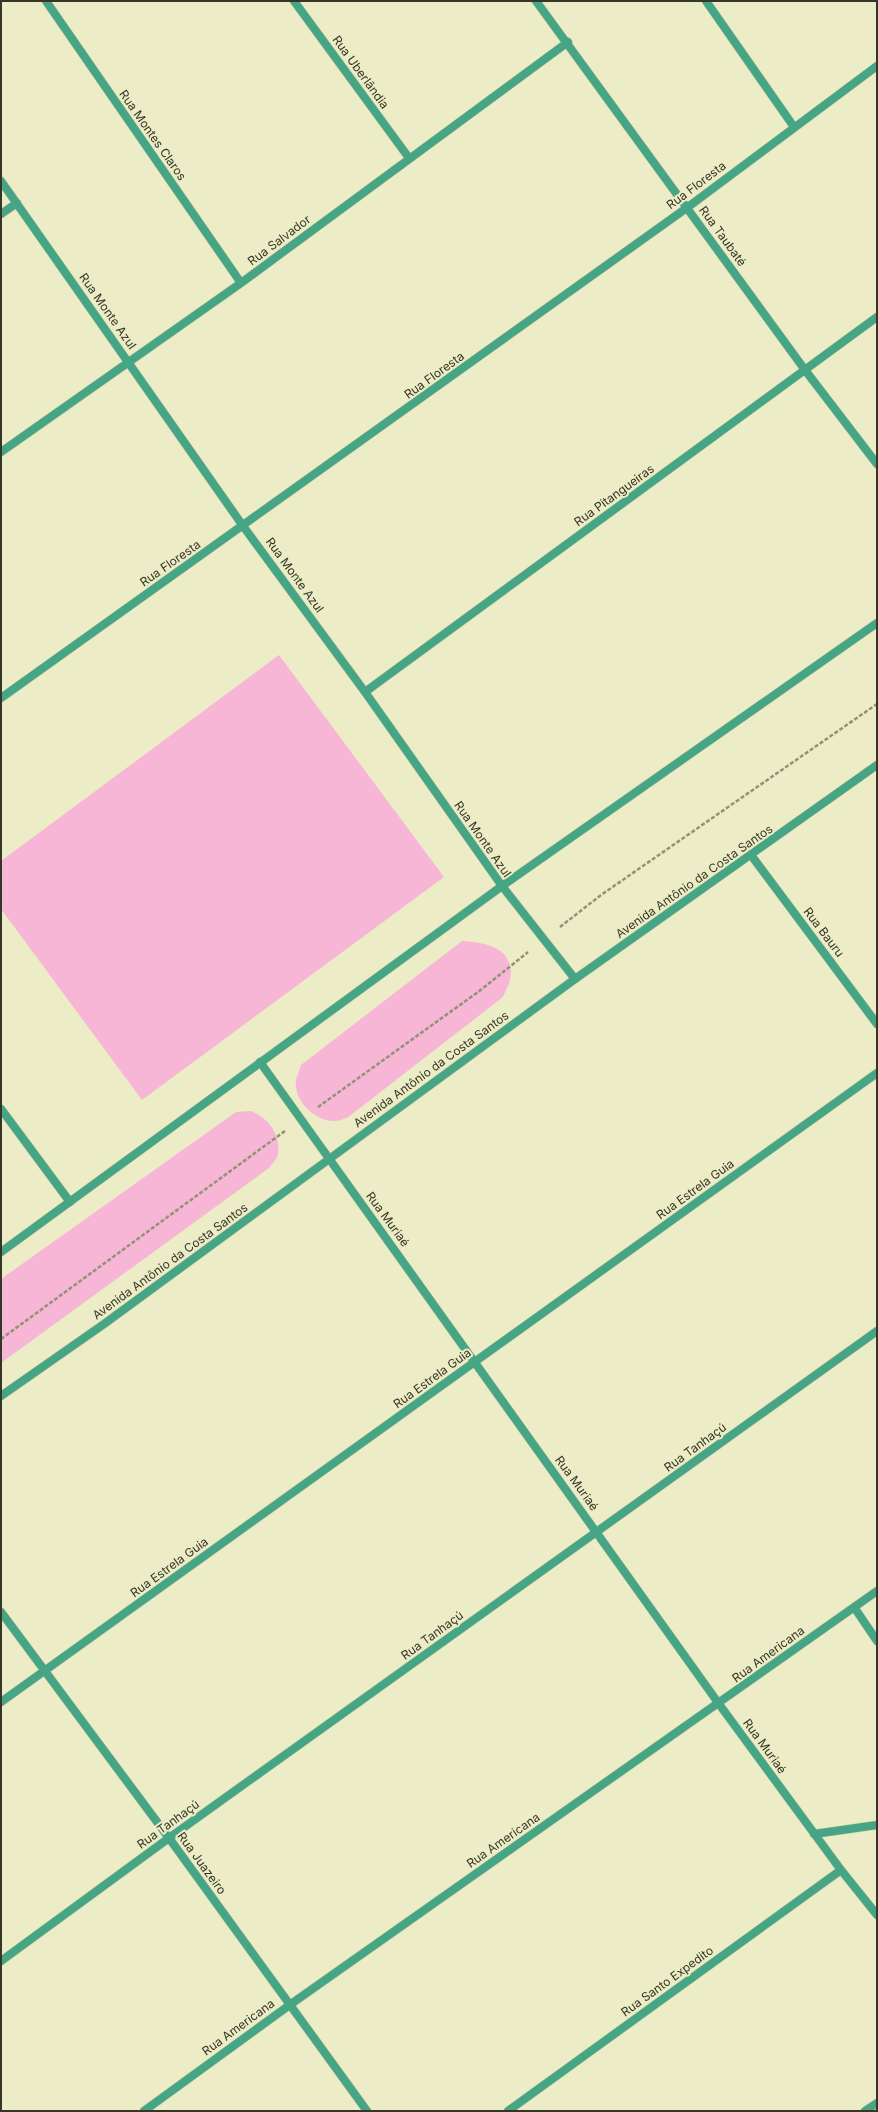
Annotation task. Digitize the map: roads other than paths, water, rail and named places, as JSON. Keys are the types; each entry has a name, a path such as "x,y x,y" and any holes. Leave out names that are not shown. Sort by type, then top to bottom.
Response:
{"street":[{"name":"Rua Montes Claros","path":"46,1 241,283"},
{"name":"Rua Uberlândia","path":"294,1 409,158"},
{"name":"Rua Taubaté","path":"536,1 568,42 805,370 877,464"},
{"path":"706,1 794,127"},
{"name":"Rua Salvador","path":"1,452 128,361 241,283 568,42"},
{"name":"Rua Floresta","path":"1,698 244,526 688,207 877,66"},
{"name":"Rua Monte Azul","path":"1,181 244,526 502,886 575,979"},
{"path":"1,214 17,203"},
{"name":"Rua Pitangueiras","path":"364,692 877,317"},
{"path":"1,1252 502,886 877,623"},
{"name":"Avenida Antônio da Costa Santos","path":"1,1396 104,1324 575,979 877,765"},
{"name":"Rua Bauru","path":"751,855 877,1024"},
{"name":"Rua Muriaé","path":"260,1062 597,1531 719,1704 814,1834 877,1915"},
{"name":"Rua Estrela Guia","path":"1,1702 877,1073"},
{"path":"1,1109 70,1202"},
{"name":"Rua Tanhaçú","path":"1,1961 169,1838 877,1331"},
{"name":"Rua Americana","path":"144,2111 290,2004 719,1704 877,1591"},
{"path":"854,1608 877,1641"},
{"name":"Rua Juazeiro","path":"1,1612 44,1672 169,1838 368,2111"},
{"path":"814,1834 877,1825"},
{"name":"Rua Santo Expedito","path":"508,2111 841,1870"},
{"path":"865,2111 877,2102"}]}
